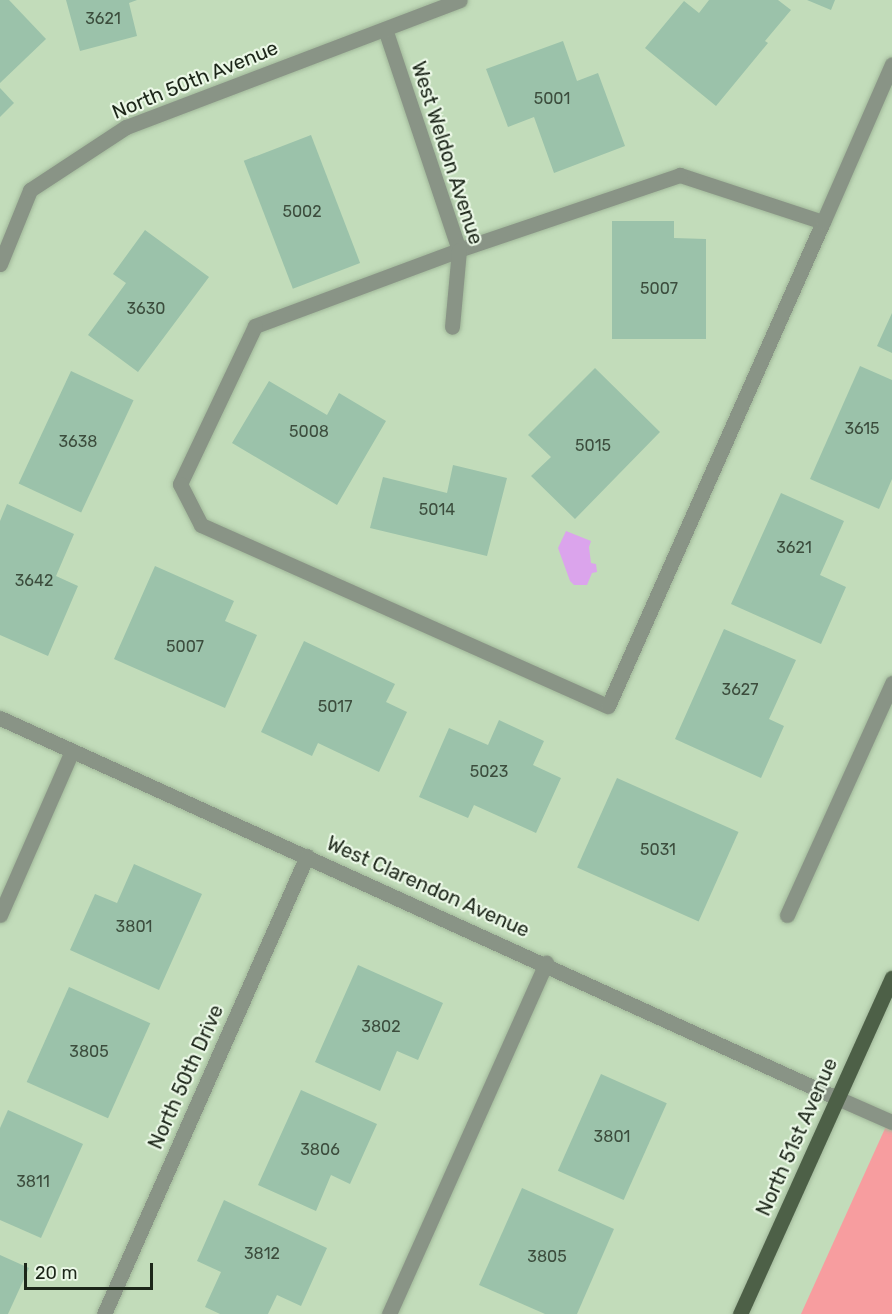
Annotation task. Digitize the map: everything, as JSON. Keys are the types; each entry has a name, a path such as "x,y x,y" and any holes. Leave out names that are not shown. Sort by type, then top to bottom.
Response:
{"main road":[{"name":"North 51st Avenue","path":"740,1314 892,978"}],"street":[{"name":"North 50th Avenue","path":"0,264 30,190 126,127 459,0"},
{"name":"West Weldon Avenue","path":"385,29 459,250 452,327"},
{"path":"823,222 680,175 459,250 255,326 180,484 201,525 608,706 823,222 892,64"},
{"path":"787,915 892,683"},
{"name":"West Clarendon Avenue","path":"0,718 546,963 892,1122"},
{"path":"0,915 72,751"},
{"name":"North 50th Drive","path":"104,1314 307,856"},
{"path":"389,1314 546,963"}],"shaded area":[{"path":"566,531 591,541 589,547 591,563 596,564 597,572 592,573 587,585 574,585 570,581 558,548"},
{"path":"892,1113 892,1314 801,1314"}],"building":[{"path":"0,0 9,0 46,39 0,83"},
{"path":"66,0 137,0 129,3 137,36 80,51"},
{"path":"709,0 778,0 791,10 765,41 768,43 716,106 645,48 684,1 699,13"},
{"path":"807,0 835,0 831,10"},
{"path":"563,41 577,81 598,73 625,146 554,173 534,117 508,127 486,69"},
{"path":"0,88 14,103 0,117"},
{"path":"311,135 360,263 293,289 244,161"},
{"path":"612,221 674,221 674,238 706,239 706,339 612,339"},
{"path":"145,230 209,277 138,372 88,335 126,283 113,274"},
{"path":"892,313 892,353 877,346"},
{"path":"860,366 892,380 892,479 879,509 810,479"},
{"path":"595,368 660,432 575,519 531,476 551,457 528,435"},
{"path":"71,371 134,400 81,513 19,483"},
{"path":"269,381 327,415 339,393 386,421 337,505 232,443"},
{"path":"453,465 507,478 487,556 370,528 383,477 447,493"},
{"path":"781,493 844,521 820,575 846,587 821,644 731,604"},
{"path":"7,504 74,534 56,576 78,586 48,656 0,635 0,521"},
{"path":"155,566 234,601 225,621 257,635 225,708 114,659"},
{"path":"724,629 796,660 769,719 784,726 761,778 675,739"},
{"path":"304,641 395,684 386,702 407,712 379,772 318,743 312,756 261,732"},
{"path":"499,720 544,741 533,765 561,778 536,833 474,805 468,818 419,797 449,728 488,745"},
{"path":"617,778 739,832 699,922 577,868"},
{"path":"134,864 202,894 159,990 70,950 95,894 117,903"},
{"path":"358,965 443,1003 418,1060 397,1051 380,1091 315,1062"},
{"path":"69,987 150,1023 108,1118 27,1082"},
{"path":"601,1074 667,1103 624,1200 558,1171"},
{"path":"301,1090 377,1124 350,1184 331,1175 316,1211 258,1185"},
{"path":"8,1110 83,1144 41,1238 0,1220 0,1128"},
{"path":"522,1188 614,1229 577,1314 545,1314 479,1285"},
{"path":"224,1200 327,1248 301,1306 277,1295 268,1314 220,1314 205,1307 221,1272 197,1261"},
{"path":"0,1255 29,1268 8,1314 0,1314"}]}
